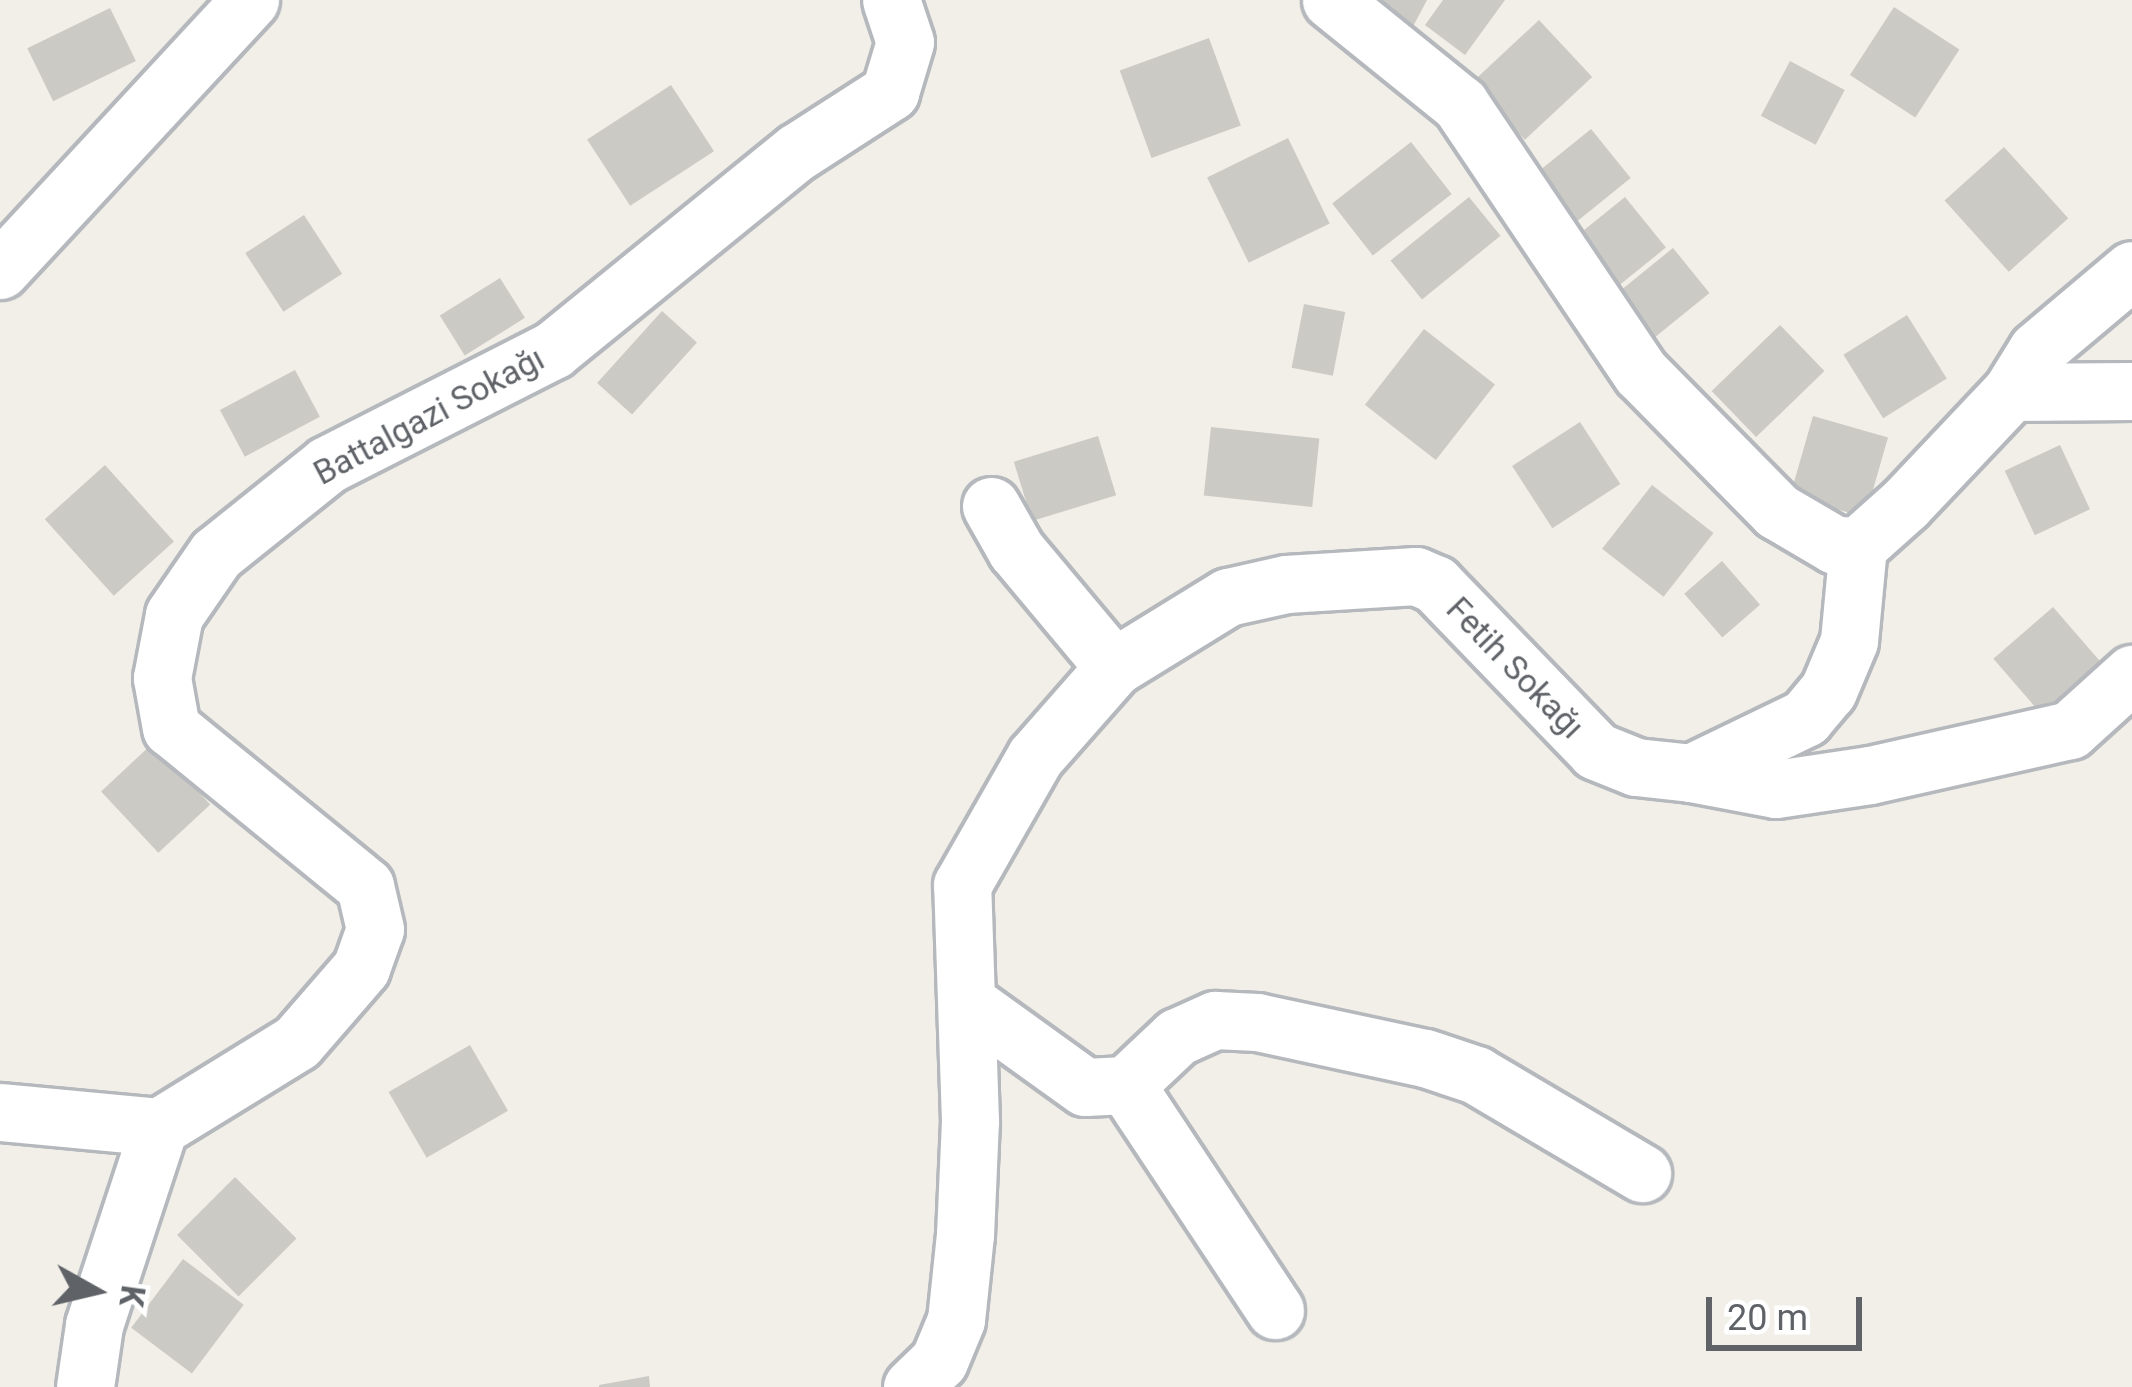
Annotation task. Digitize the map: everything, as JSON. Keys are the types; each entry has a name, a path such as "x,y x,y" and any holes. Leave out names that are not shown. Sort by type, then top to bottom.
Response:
{"street":[{"path":"0,270 250,0"},
{"name":"Battalgazi Sokağı","path":"160,1127 297,1042 361,968 375,929 365,886 171,728 162,678 174,615 217,554 326,465 553,350 797,152 890,92 905,42 891,0"},
{"path":"1331,0 1460,104 1641,373 1777,512 1815,537 1858,547"},
{"path":"1690,772 1805,718 1828,691 1849,641 1858,547 2011,392 2037,350 2132,270"},
{"path":"2011,392 2132,392"},
{"path":"991,506 1016,550 1114,667"},
{"name":"Fetih Sokağı","path":"912,1387 939,1361 956,1320 970,1121 962,885 988,827 1035,758 1114,667 1228,597 1286,584 1416,576 1435,584 1596,751 1636,767 1690,772"},
{"path":"1690,772 1776,788 1870,775 2070,730 2132,674"},
{"path":"968,1004 1085,1087 1126,1085 1177,1037 1215,1021 1257,1022 1475,1076 1642,1173"},
{"path":"1126,1085 1275,1310"},
{"path":"0,1112 160,1127 94,1324 85,1387"}],"building":[{"path":"1349,0 1427,0 1410,32"},
{"path":"1443,0 1505,0 1465,55 1425,25"},
{"path":"1894,7 1959,49 1915,117 1850,75"},
{"path":"110,8 136,61 53,101 27,48"},
{"path":"1539,20 1592,77 1525,140 1472,83"},
{"path":"1209,38 1241,125 1152,158 1120,70"},
{"path":"1790,61 1845,90 1816,145 1761,116"},
{"path":"671,85 714,151 630,206 587,139"},
{"path":"1591,129 1631,178 1573,225 1533,176"},
{"path":"1288,138 1330,223 1249,263 1207,177"},
{"path":"1411,142 1452,194 1373,256 1332,204"},
{"path":"2004,147 2068,218 2009,272 1945,201"},
{"path":"1469,197 1500,236 1422,299 1391,261"},
{"path":"1625,197 1666,248 1612,292 1571,241"},
{"path":"304,215 342,274 283,312 245,253"},
{"path":"1673,248 1710,293 1653,339 1616,294"},
{"path":"500,278 525,318 465,355 440,316"},
{"path":"1304,304 1345,312 1333,376 1292,368"},
{"path":"662,311 697,342 632,415 597,383"},
{"path":"1907,315 1947,379 1883,418 1843,355"},
{"path":"1780,325 1824,371 1756,437 1712,391"},
{"path":"1424,329 1495,384 1436,460 1365,405"},
{"path":"295,370 320,417 245,457 220,410"},
{"path":"1813,416 1888,437 1865,517 1790,496"},
{"path":"1580,422 1620,484 1552,528 1512,466"},
{"path":"1211,427 1319,438 1312,507 1204,496"},
{"path":"1098,436 1116,495 1032,521 1014,462"},
{"path":"2060,445 2090,509 2035,535 2005,471"},
{"path":"105,465 174,542 114,596 45,519"},
{"path":"1652,485 1713,533 1664,597 1602,549"},
{"path":"1722,561 1760,605 1722,638 1684,594"},
{"path":"2053,607 2107,670 2048,721 1993,659"},
{"path":"153,743 210,804 158,853 101,791"},
{"path":"470,1045 508,1111 427,1158 389,1092"},
{"path":"235,1177 297,1239 239,1297 177,1235"},
{"path":"183,1259 244,1305 192,1373 131,1328"},
{"path":"649,1376 650,1387 599,1387 599,1385"}]}
